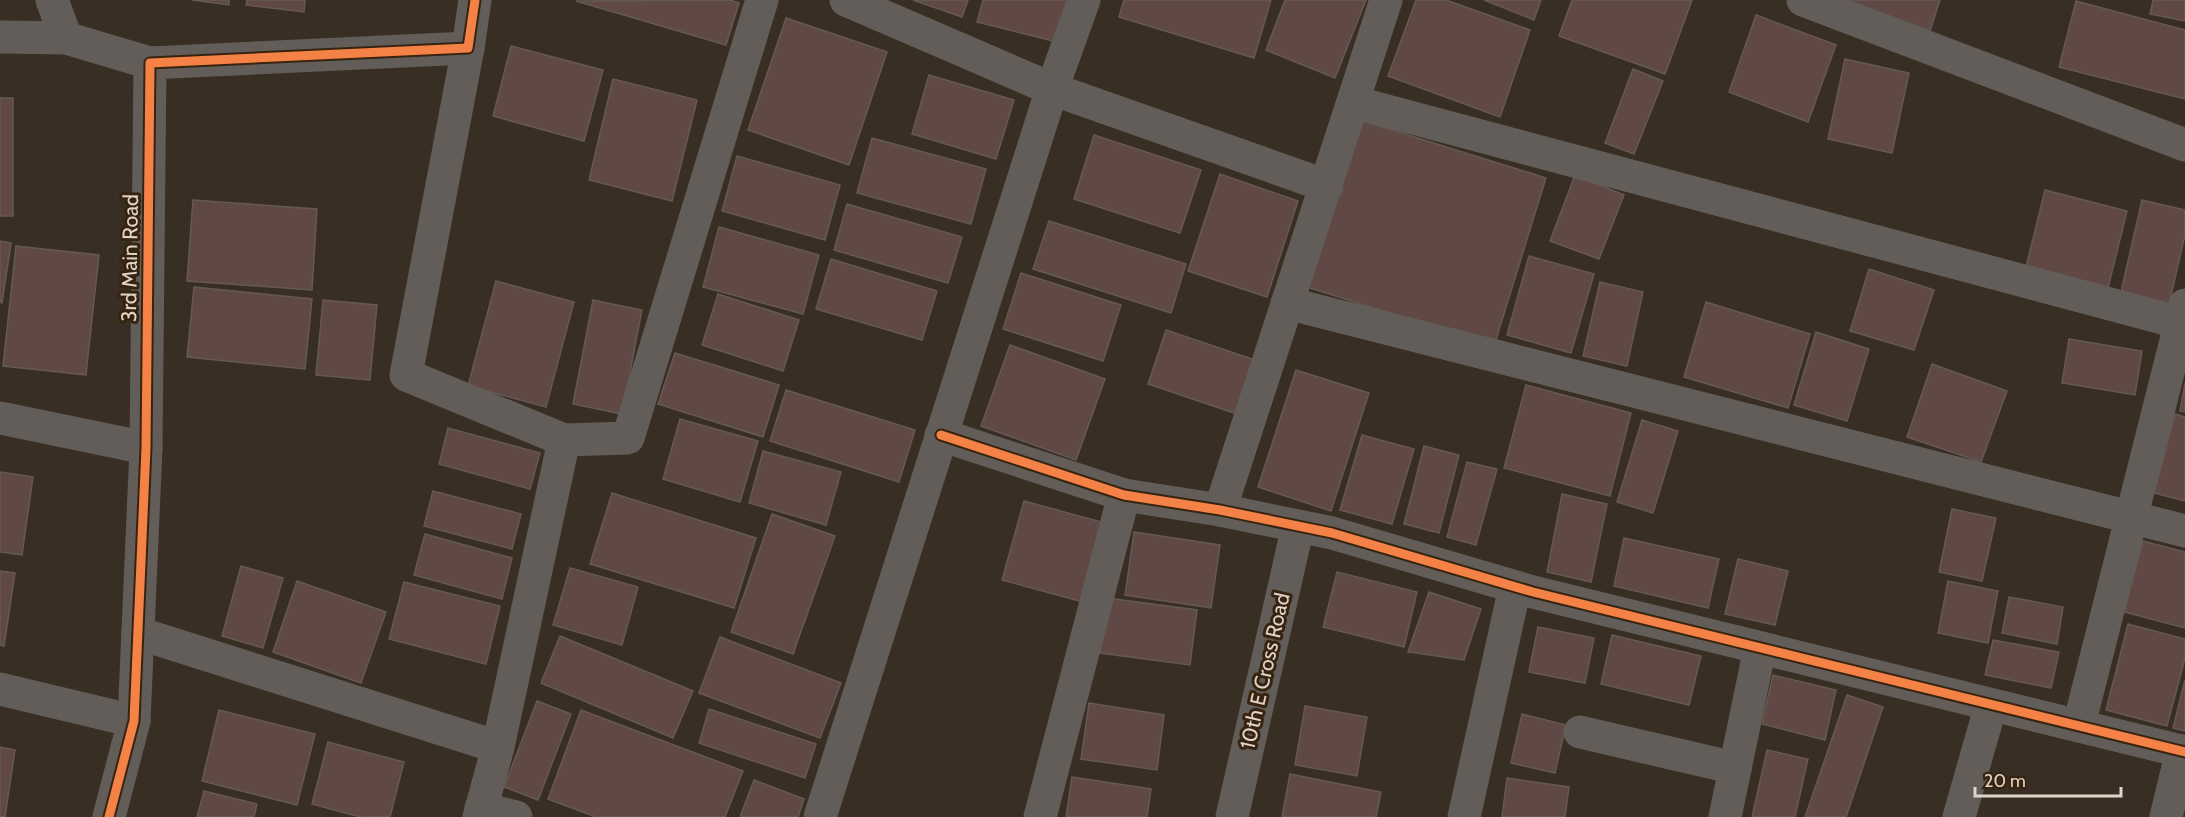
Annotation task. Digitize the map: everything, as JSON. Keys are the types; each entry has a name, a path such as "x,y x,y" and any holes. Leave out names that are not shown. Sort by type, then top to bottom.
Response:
{"street":[{"path":"52,0 66,38"},
{"path":"475,0 468,48 406,375 564,440 628,438 762,0"},
{"path":"846,0 1052,89 1327,186"},
{"path":"820,817 940,435 1052,89 1084,0"},
{"path":"1220,510 1386,0"},
{"path":"1803,0 2185,145"},
{"path":"0,37 66,38 150,63 468,48"},
{"name":"3rd Main Road","path":"109,817 134,721 146,448 150,63"},
{"path":"1353,102 2184,318 2079,725"},
{"path":"1287,303 2132,515 2185,531"},
{"path":"0,418 146,448"},
{"path":"940,435 1124,495 1220,510 1332,533 1515,586 2183,752 2166,817"},
{"path":"516,817 480,813 498,747 564,440"},
{"path":"1040,817 1124,495"},
{"name":"10th E Cross Road","path":"1232,817 1298,526"},
{"path":"1464,817 1515,586"},
{"path":"138,633 498,747"},
{"path":"1725,817 1760,648"},
{"path":"0,689 134,721"},
{"path":"1959,817 1991,705"},
{"path":"1580,732 1735,768"}],"building":[{"path":"192,0 229,0 229,5"},
{"path":"247,0 305,0 304,12 246,5"},
{"path":"730,0 739,3 726,45 576,1"},
{"path":"913,0 968,0 962,17"},
{"path":"983,0 1068,0 1057,42 977,22"},
{"path":"1124,0 1271,0 1254,58 1119,17"},
{"path":"1285,0 1366,0 1335,78 1266,50"},
{"path":"1416,0 1446,0 1530,30 1500,117 1388,76"},
{"path":"1484,0 1541,0 1534,20"},
{"path":"1572,0 1692,0 1665,74 1559,36"},
{"path":"1843,0 1940,0 1930,31"},
{"path":"2153,0 2185,0 2185,21 2150,14"},
{"path":"2076,1 2185,30 2185,99 2059,67"},
{"path":"1756,15 1836,45 1808,122 1729,92"},
{"path":"786,18 887,52 849,165 748,130"},
{"path":"511,46 603,70 584,141 493,116"},
{"path":"1845,59 1909,73 1892,153 1828,139"},
{"path":"1633,69 1663,81 1634,154 1605,143"},
{"path":"929,75 1014,100 996,159 912,134"},
{"path":"613,79 697,100 672,201 589,180"},
{"path":"0,98 13,98 13,216 0,216"},
{"path":"1360,120 1546,178 1494,346 1307,287"},
{"path":"1094,135 1201,170 1180,233 1074,199"},
{"path":"872,138 986,169 971,224 857,193"},
{"path":"737,156 840,185 825,240 722,211"},
{"path":"1220,174 1298,201 1267,297 1188,271"},
{"path":"1575,175 1624,195 1599,259 1550,241"},
{"path":"2045,190 2127,211 2107,292 2025,271"},
{"path":"193,200 317,209 312,290 187,281"},
{"path":"2142,200 2185,210 2185,235 2169,304 2121,292"},
{"path":"847,204 962,237 948,283 834,250"},
{"path":"1049,221 1186,264 1171,313 1033,269"},
{"path":"719,227 819,255 803,314 703,287"},
{"path":"0,241 11,243 2,303 0,302"},
{"path":"16,246 99,255 86,375 3,366"},
{"path":"1529,256 1594,274 1571,353 1507,335"},
{"path":"831,259 937,291 922,340 816,309"},
{"path":"1869,269 1934,290 1914,350 1850,331"},
{"path":"1021,273 1121,305 1103,361 1003,329"},
{"path":"496,281 574,302 546,407 468,386"},
{"path":"1600,282 1643,292 1627,366 1583,356"},
{"path":"194,287 312,299 305,369 187,357"},
{"path":"718,294 799,320 783,371 702,345"},
{"path":"323,300 377,305 370,380 316,375"},
{"path":"593,300 642,310 622,414 573,404"},
{"path":"1706,302 1810,334 1788,408 1684,377"},
{"path":"1166,330 1255,360 1237,414 1148,384"},
{"path":"1816,332 1869,349 1847,421 1794,405"},
{"path":"2069,339 2142,351 2135,395 2062,383"},
{"path":"1010,345 1105,379 1076,460 981,426"},
{"path":"675,353 779,385 763,437 658,404"},
{"path":"1932,364 2007,391 1981,462 1907,437"},
{"path":"1296,370 1369,393 1331,511 1258,487"},
{"path":"2185,383 2185,412 2180,411"},
{"path":"1526,385 1631,413 1610,496 1504,468"},
{"path":"786,390 915,430 899,482 770,441"},
{"path":"2175,414 2185,417 2185,501 2154,493"},
{"path":"680,419 758,441 740,502 663,479"},
{"path":"1642,420 1678,431 1653,513 1617,502"},
{"path":"448,428 540,453 530,489 439,464"},
{"path":"1362,435 1414,449 1392,524 1340,510"},
{"path":"1424,446 1459,455 1439,533 1404,524"},
{"path":"763,451 841,472 826,525 749,503"},
{"path":"1467,462 1497,469 1476,545 1447,537"},
{"path":"0,472 33,477 22,555 0,552"},
{"path":"433,491 521,514 512,549 424,526"},
{"path":"612,493 756,538 734,608 590,564"},
{"path":"1562,494 1607,504 1591,582 1547,572"},
{"path":"1024,501 1105,523 1083,602 1002,580"},
{"path":"1952,509 1996,518 1982,581 1939,572"},
{"path":"772,514 835,536 793,654 731,632"},
{"path":"1134,532 1220,545 1211,608 1125,595"},
{"path":"425,534 512,558 502,599 414,575"},
{"path":"1624,538 1719,559 1708,608 1614,586"},
{"path":"2143,541 2185,552 2185,628 2124,612"},
{"path":"1738,559 1788,571 1775,625 1725,614"},
{"path":"241,566 283,578 263,648 222,636"},
{"path":"570,568 638,587 622,645 553,625"},
{"path":"0,571 15,573 4,646 0,645"},
{"path":"1337,572 1417,592 1404,647 1323,627"},
{"path":"297,581 386,612 361,683 273,652"},
{"path":"1948,581 1998,591 1988,643 1938,633"},
{"path":"404,582 500,606 486,664 389,639"},
{"path":"1429,592 1481,609 1464,660 1408,652"},
{"path":"2009,597 2063,607 2057,644 2002,633"},
{"path":"1107,598 1197,610 1190,665 1100,653"},
{"path":"2128,624 2185,639 2185,658 2167,726 2106,710"},
{"path":"1538,627 1594,638 1585,683 1529,672"},
{"path":"1612,635 1701,656 1689,705 1601,684"},
{"path":"560,636 693,691 673,738 541,683"},
{"path":"720,637 841,683 820,738 699,693"},
{"path":"1993,640 2059,652 2051,688 1985,675"},
{"path":"1773,675 1836,690 1825,740 1762,724"},
{"path":"2185,680 2185,731 2173,728"},
{"path":"1847,695 1883,707 1846,817 1805,817"},
{"path":"537,701 571,714 538,800 504,787"},
{"path":"1089,703 1164,715 1157,770 1081,759"},
{"path":"1305,706 1367,717 1357,776 1295,765"},
{"path":"709,709 816,744 805,778 699,743"},
{"path":"219,710 315,734 297,805 202,781"},
{"path":"581,710 743,771 725,817 596,817 548,799"},
{"path":"1522,714 1566,725 1555,773 1511,763"},
{"path":"328,742 404,762 390,817 360,817 312,804"},
{"path":"0,747 15,750 5,817 0,817"},
{"path":"1767,750 1808,759 1795,817 1752,817"},
{"path":"1290,774 1381,792 1376,817 1282,817"},
{"path":"1072,777 1151,789 1147,817 1066,817"},
{"path":"1507,778 1569,787 1565,817 1502,817"},
{"path":"754,780 804,799 798,817 740,817"},
{"path":"204,791 257,804 254,817 197,817"}],"cycle path":[{"path":"109,817 134,721 146,448 150,63 468,48 475,0"},
{"path":"941,435 1124,495 1220,510 1332,533 1533,592 2185,752"}]}
